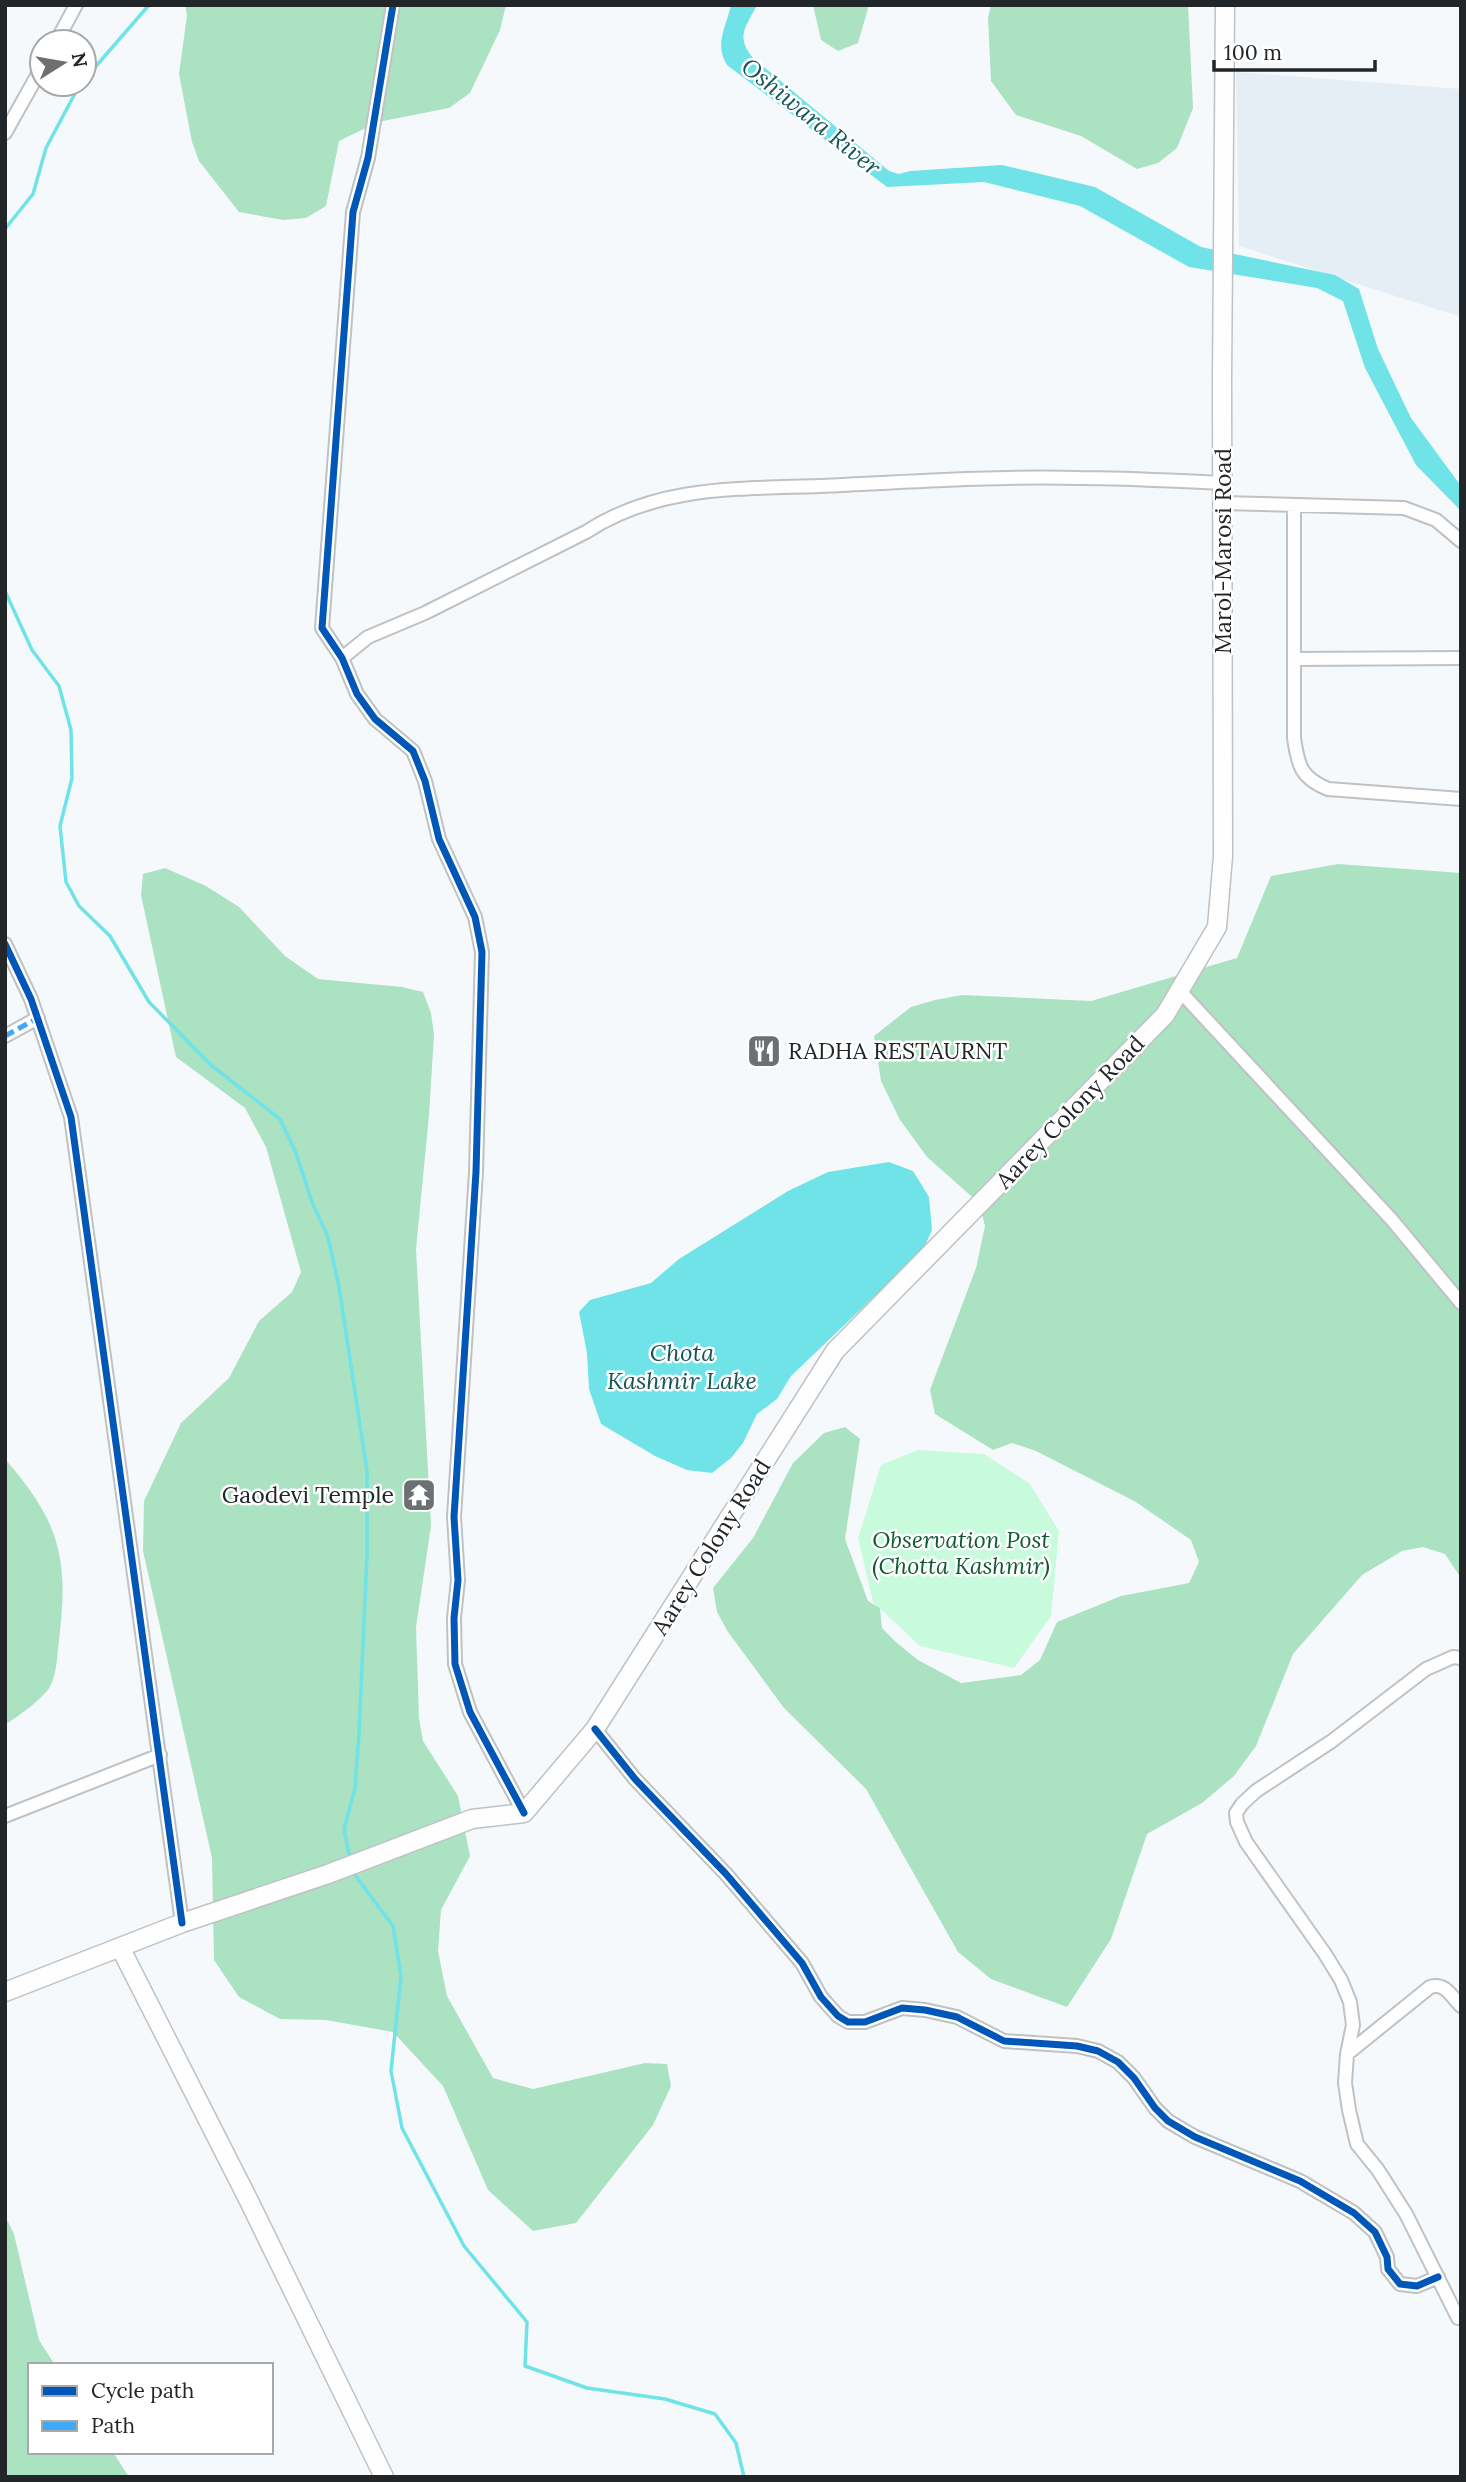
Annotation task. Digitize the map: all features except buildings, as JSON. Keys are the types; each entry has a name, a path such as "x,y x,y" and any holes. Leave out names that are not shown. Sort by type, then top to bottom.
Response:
{"main road":[{"name":"Marol-Marosi Road","path":"1223,856 1225,5"},
{"name":"Aarey Colony Road","path":"524,1812 595,1729 835,1351 1165,1015 1217,927 1223,856"},
{"path":"5,1992 182,1923 376,1857 472,1819 524,1812"},
{"path":"120,1947 384,2477"}],"street":[{"path":"64,28 76,5"},
{"path":"393,5 368,158 353,212 322,628 342,658 357,694 374,719 413,751 425,781 439,839 475,917 482,952 476,1172 454,1517 458,1580 454,1618 455,1664 470,1712 524,1812"},
{"path":"5,133 28,92"},
{"path":"342,658 368,637 425,613 586,532 605,519 655,499 745,487 943,480 1079,478 1223,483"},
{"path":"1223,503 1404,508 1436,520 1461,541"},
{"path":"1294,505 1294,738 1302,771 1313,782 1328,789 1461,799"},
{"path":"1294,659 1461,658"},
{"path":"5,944 8,958 38,1018 71,1117 182,1923"},
{"path":"1179,990 1392,1220 1461,1303"},
{"path":"5,1036 38,1018"},
{"path":"1458,2318 1406,2214 1357,2144 1345,2082 1346,2054 1353,2025 1350,2002 1341,1980 1246,1842 1236,1814 1256,1791 1332,1741 1426,1669 1453,1657 1461,1658"},
{"path":"595,1729 635,1779 726,1874 802,1963 821,1997 838,2016 848,2022 865,2022 902,2008 925,2010 957,2017 1004,2041 1077,2046 1098,2051 1118,2062 1126,2070 1168,2121 1195,2137 1300,2181 1354,2213 1375,2232 1387,2257 1388,2269 1400,2284 1417,2286 1438,2277"},
{"path":"5,1816 160,1755"},
{"path":"1346,2054 1430,1987 1438,1984 1443,1987 1461,2006"}],"shaded area":[{"path":"1236,72 1461,89 1461,317 1239,246"}],"green space":[{"path":"185,5 506,5 500,30 470,93 449,108 378,122 339,141 326,206 306,218 283,220 239,212 199,161 192,142 179,74 187,15"},
{"path":"813,5 869,5 858,43 838,51 821,40"},
{"path":"991,5 1188,5 1193,108 1177,148 1158,163 1137,169 1081,136 1016,115 991,81 988,18"},
{"path":"1338,864 1461,873 1461,1578 1445,1554 1423,1547 1402,1551 1362,1575 1293,1654 1256,1746 1234,1776 1202,1803 1147,1834 1111,1939 1067,2007 991,1979 958,1952 866,1789 784,1708 728,1632 717,1612 713,1588 753,1538 793,1463 824,1433 845,1427 860,1439 845,1539 868,1601 880,1608 882,1628 897,1643 918,1660 961,1683 1021,1675 1040,1660 1057,1622 1121,1596 1189,1583 1199,1562 1191,1540 1136,1502 1036,1451 1012,1443 993,1450 935,1414 930,1390 976,1268 985,1226 979,1203 927,1157 900,1120 881,1081 874,1036 911,1007 935,1000 962,995 1091,1001 1237,958 1271,876"},
{"path":"165,868 206,886 239,907 285,956 318,979 402,987 423,992 431,1013 434,1035 429,1115 416,1249 431,1526 416,1627 419,1718 423,1741 458,1796 470,1856 441,1910 438,1951 447,1996 493,2078 533,2089 645,2063 667,2064 671,2086 653,2125 576,2223 533,2231 488,2190 443,2086 393,2032 326,2020 280,2019 239,1997 214,1960 212,1858 143,1551 144,1501 181,1423 229,1378 259,1321 292,1292 301,1272 266,1147 245,1108 176,1057 141,895 143,874"},
{"name":"Observation Post (Chotta Kashmir)","path":"918,1450 984,1454 1030,1484 1059,1531 1051,1616 1014,1668 920,1646 873,1602 858,1538 881,1465"},
{"path":"5,1459 38,1502 49,1522 61,1563 63,1586 58,1653 53,1680 37,1701 5,1725"},
{"path":"5,2216 14,2234 39,2340 54,2363 28,2363 28,2454 114,2454 129,2477 5,2477"}],"water":[{"name":"Oshiwara River","path":"731,5 757,5 743,37 744,44 753,58 889,171 899,174 1002,165 1095,187 1201,247 1335,275 1359,289 1378,349 1411,418 1461,486 1461,511 1416,465 1365,368 1343,301 1317,288 1189,267 1080,206 984,182 887,187 727,65 721,42"},
{"name":"Chota Kashmir Lake","path":"889,1162 913,1171 929,1197 932,1230 923,1250 791,1376 777,1399 757,1414 743,1443 731,1458 712,1473 687,1470 655,1456 601,1424 589,1389 587,1353 579,1312 590,1300 651,1283 679,1259 788,1191 828,1172"}],"waterway":[{"path":"98,64 149,5"},
{"path":"5,229 33,194 46,148 73,98"},
{"path":"5,591 32,650 59,686 71,730 72,778 60,826 66,882 79,906 110,936 149,1002 211,1065 280,1119 328,1237 339,1287 367,1471 367,1555 359,1733 355,1788 344,1829 350,1860"},
{"path":"352,1871 393,1926 401,1976 391,2071 402,2128 464,2246 527,2322 525,2366 587,2388 665,2399 715,2414 736,2443 744,2477"}],"marked path":[{"path":"5,1036 38,1018"}],"cycle path":[{"path":"393,5 368,158 353,212 322,628 342,658 357,694 375,719 413,751 425,781 439,839 475,917 482,952 476,1172 454,1517 458,1580 454,1618 455,1664 470,1712 524,1813"},
{"path":"5,944 31,999 71,1117 182,1923"},
{"path":"595,1729 635,1779 726,1874 802,1963 821,1997 838,2016 848,2022 865,2022 902,2008 925,2010 957,2017 1004,2041 1077,2046 1098,2051 1118,2062 1168,2121 1195,2137 1300,2181 1354,2213 1375,2232 1387,2257 1388,2269 1400,2284 1417,2286 1438,2277"}],"place":[{"name":"RADHA RESTAURNT","path":"764,1051"},
{"name":"Gaodevi Temple","path":"419,1495"}]}
